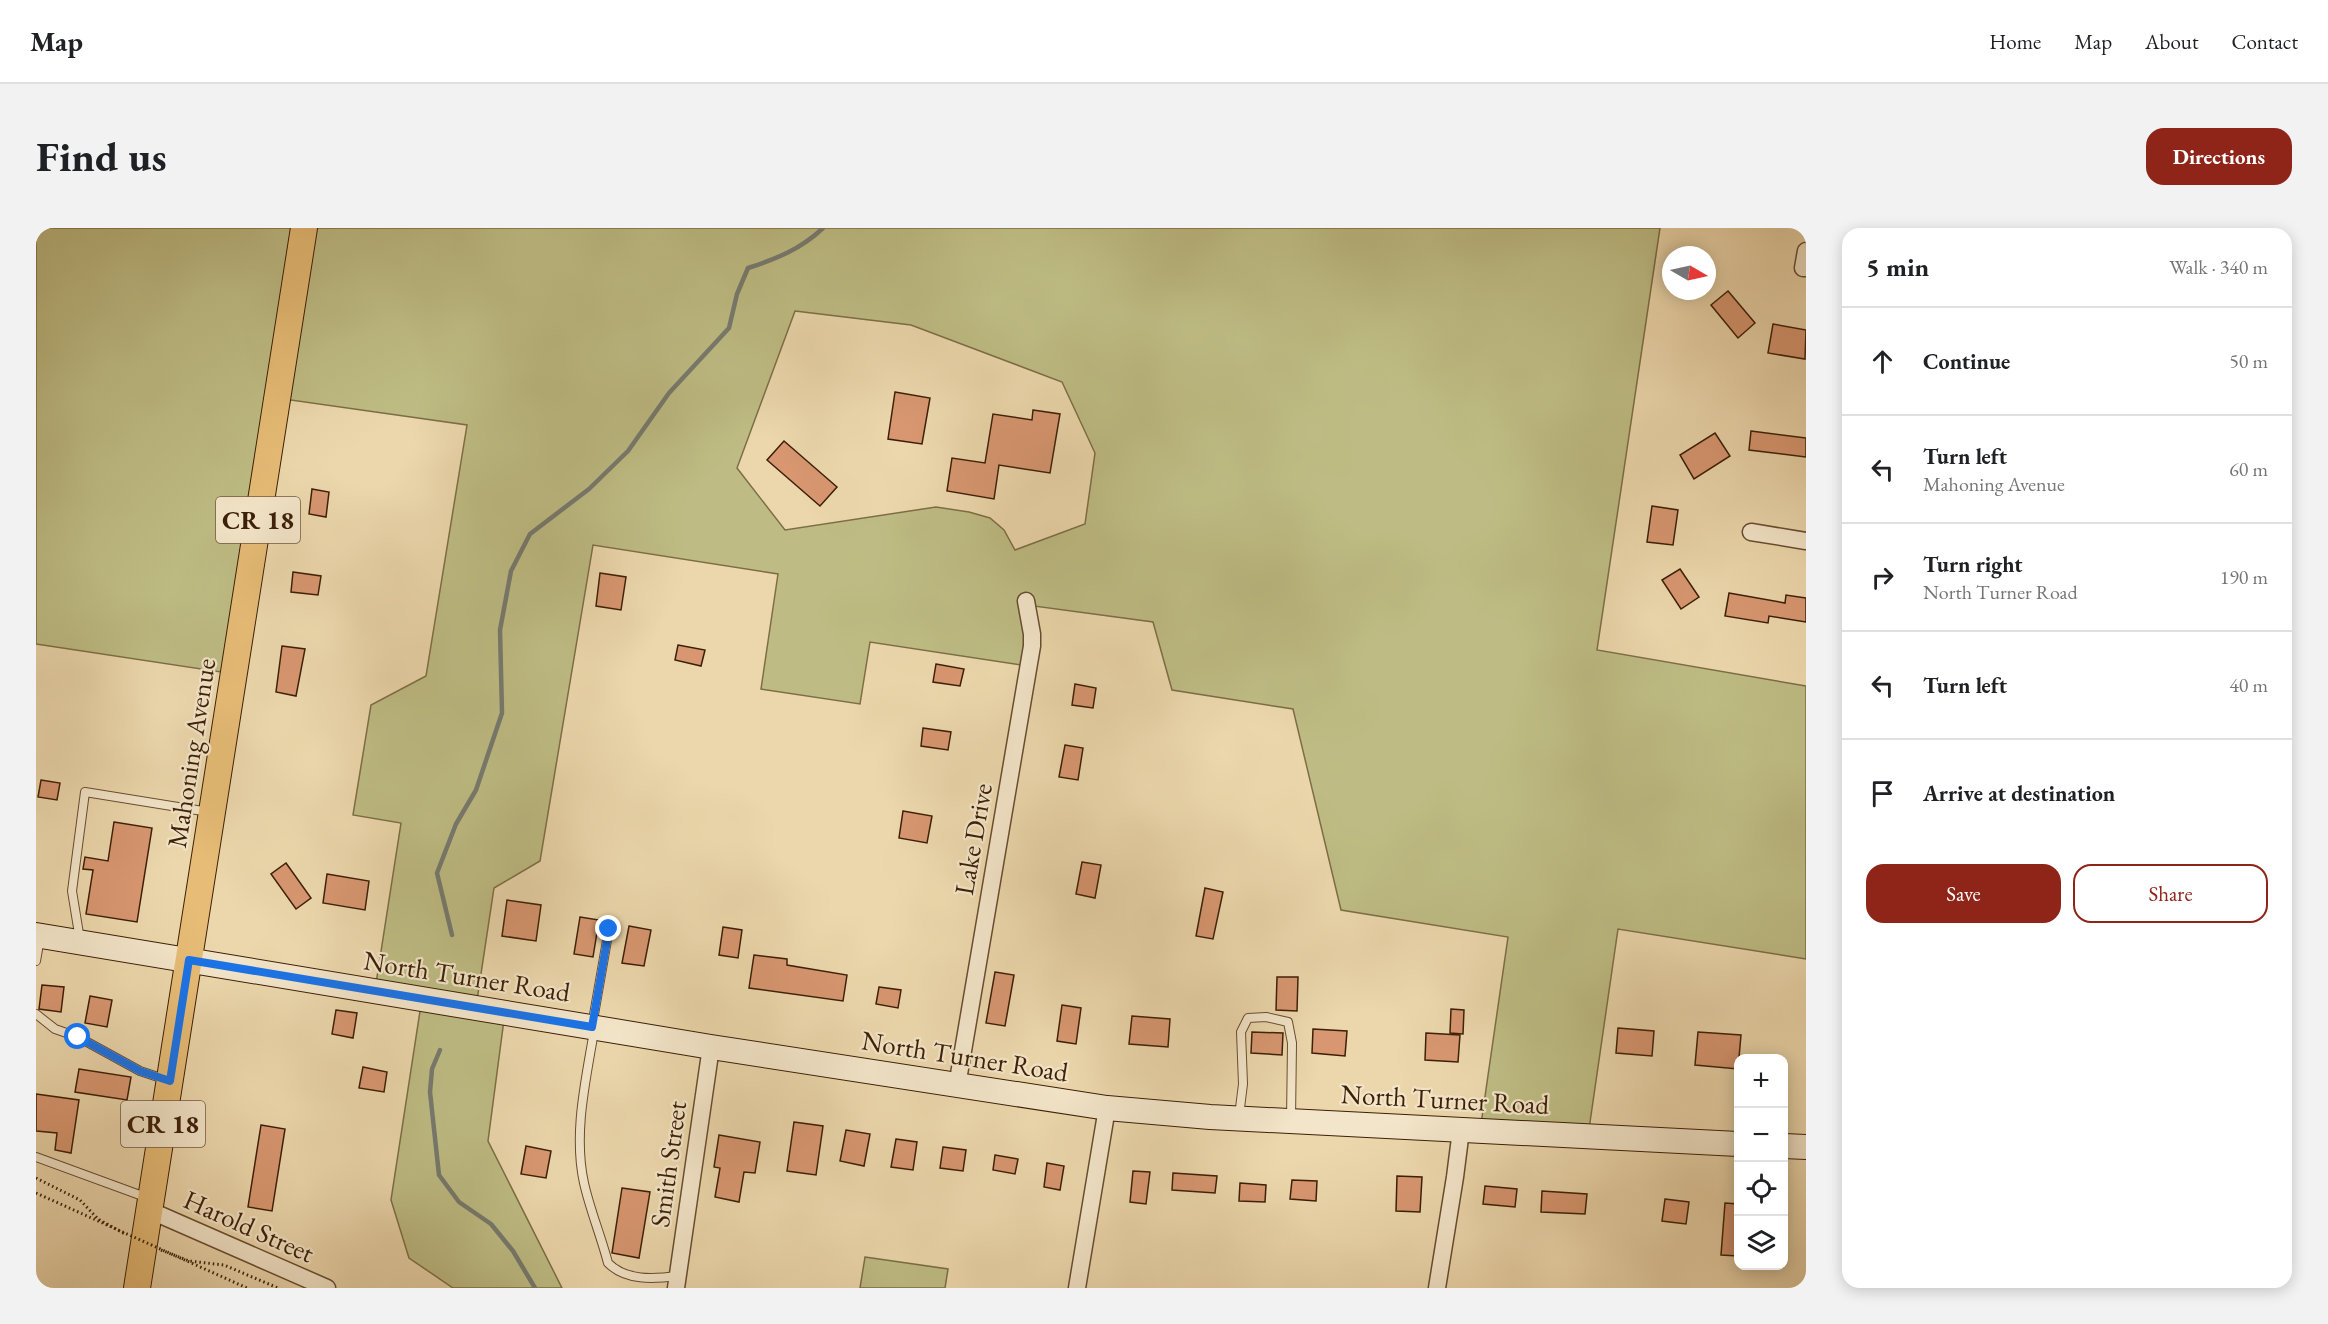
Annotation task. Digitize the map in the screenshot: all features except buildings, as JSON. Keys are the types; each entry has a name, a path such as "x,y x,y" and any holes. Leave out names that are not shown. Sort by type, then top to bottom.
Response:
{"main road":[{"name":"Mahoning Avenue","path":"137,1288 304,228"}],"street":[{"path":"1806,251 1803,268 1806,268"},
{"path":"1751,532 1806,541"},
{"name":"Lake Drive","path":"957,1086 1032,646 1026,601"},
{"name":"North Turner Road","path":"38,935 711,1047 1107,1108 1291,1121 1734,1144"},
{"name":"Smith Street","path":"677,1282 711,1047"},
{"path":"1077,1288 1107,1108"},
{"path":"1437,1288 1461,1130"},
{"path":"1788,1146 1806,1147"},
{"name":"Harold Street","path":"150,1205 327,1288"}],"lane":[{"path":"81,942 72,891 85,792 212,813"},
{"path":"609,929 584,1088 581,1154 583,1181 608,1263 617,1272 636,1277 677,1282"},
{"path":"36,961 38,935"},
{"path":"36,1014 56,1029 78,1037 140,1071 170,1081"},
{"path":"1239,1118 1242,1084 1241,1032 1248,1018 1266,1017 1288,1022 1292,1043 1291,1121"},
{"path":"36,1157 150,1205"}],"path":[{"path":"36,1178 80,1200 98,1219 129,1236"},
{"path":"36,1193 247,1288"},
{"path":"164,1252 189,1261 225,1265 278,1288"}],"shaded area":[{"path":"36,228 1660,228 1597,650 1806,686 1806,959 1618,929 1588,1136 1480,1131 1508,937 1341,910 1293,709 1172,690 1153,622 1027,605 1028,666 870,642 860,704 761,689 778,574 593,545 540,861 494,888 476,1007 505,1012 488,1141 562,1288 453,1288 409,1258 391,1200 422,998 375,990 401,823 353,815 371,705 426,676 467,425 277,398 234,674 36,644","holes":["795,311 911,325 1062,382 1095,453 1085,524 1015,550 1004,530 990,518 936,507 785,530 737,468"]},
{"path":"865,1257 948,1269 945,1288 860,1288"}],"waterway":[{"path":"452,935 437,873 456,824 476,790 502,713 500,630 511,571 530,534 589,489 628,451 669,393 729,328 737,294 748,268 788,253 823,228"},
{"path":"440,1050 432,1069 430,1092 439,1175 459,1202 491,1224 513,1251 535,1288"}],"route":[{"path":"78,1037 140,1071 170,1081 189,960 592,1027 609,929"}]}
